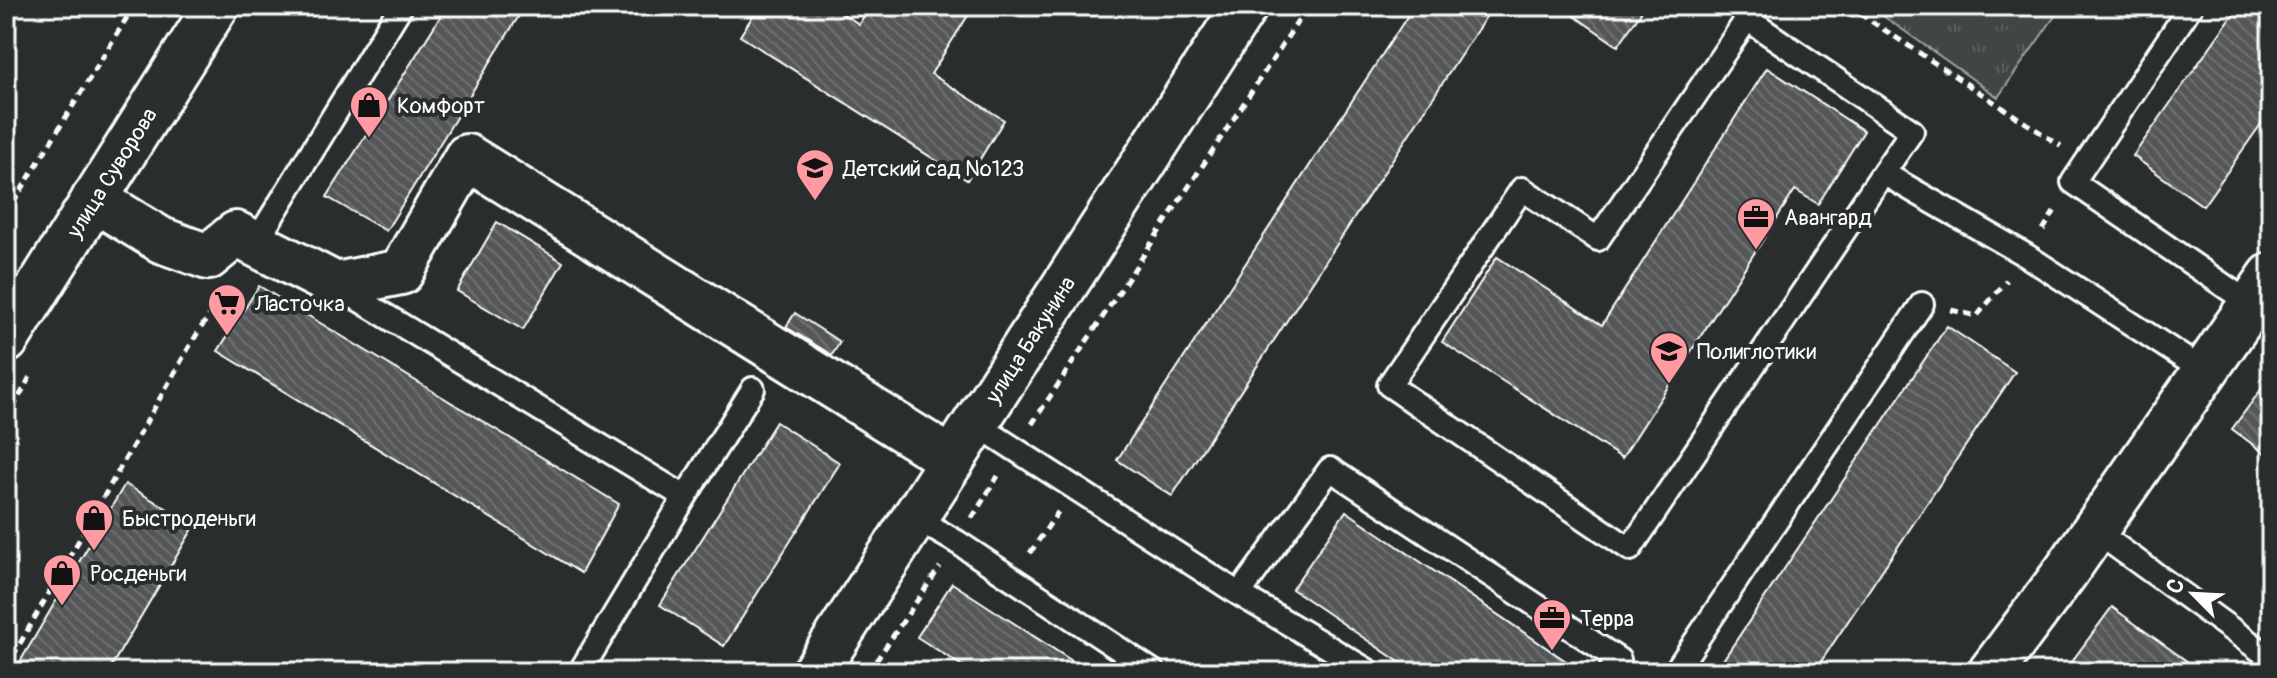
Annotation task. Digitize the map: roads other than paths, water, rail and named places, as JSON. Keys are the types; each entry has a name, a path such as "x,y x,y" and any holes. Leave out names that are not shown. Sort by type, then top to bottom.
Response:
{"street":[{"name":"улица Суворова","path":"6,340 216,6"},
{"name":"улица Бакунина","path":"815,672 1245,6"},
{"path":"94,199 161,240 208,257 236,234 336,285 401,272 467,157 952,460"},
{"path":"1991,672 2204,371 2264,299"}],"lane":[{"path":"255,244 401,6"},
{"path":"2191,6 2073,182 2264,299"},
{"path":"1747,19 1912,131 1883,173 1630,549 1389,385 1522,189 1598,239 1747,19"},
{"path":"1883,173 2027,256 2204,371"},
{"path":"336,285 685,497"},
{"path":"1675,672 1922,304"},
{"path":"580,672 753,389"},
{"path":"976,424 1239,594 1370,672"},
{"path":"1239,594 1330,469 1619,660 1610,672"},
{"path":"915,518 957,542 1154,672"},
{"path":"2094,530 2271,658"}],"place":[{"name":"Комфорт","path":"369,139"},
{"name":"Детский сад №123","path":"815,202"},
{"name":"Авангард","path":"1756,251"},
{"name":"Ласточка","path":"227,337"},
{"name":"Полиглотики","path":"1669,385"},
{"name":"Быстроденьги","path":"94,552"},
{"name":"Росденьги","path":"62,607"},
{"name":"Терра","path":"1552,652"}]}
